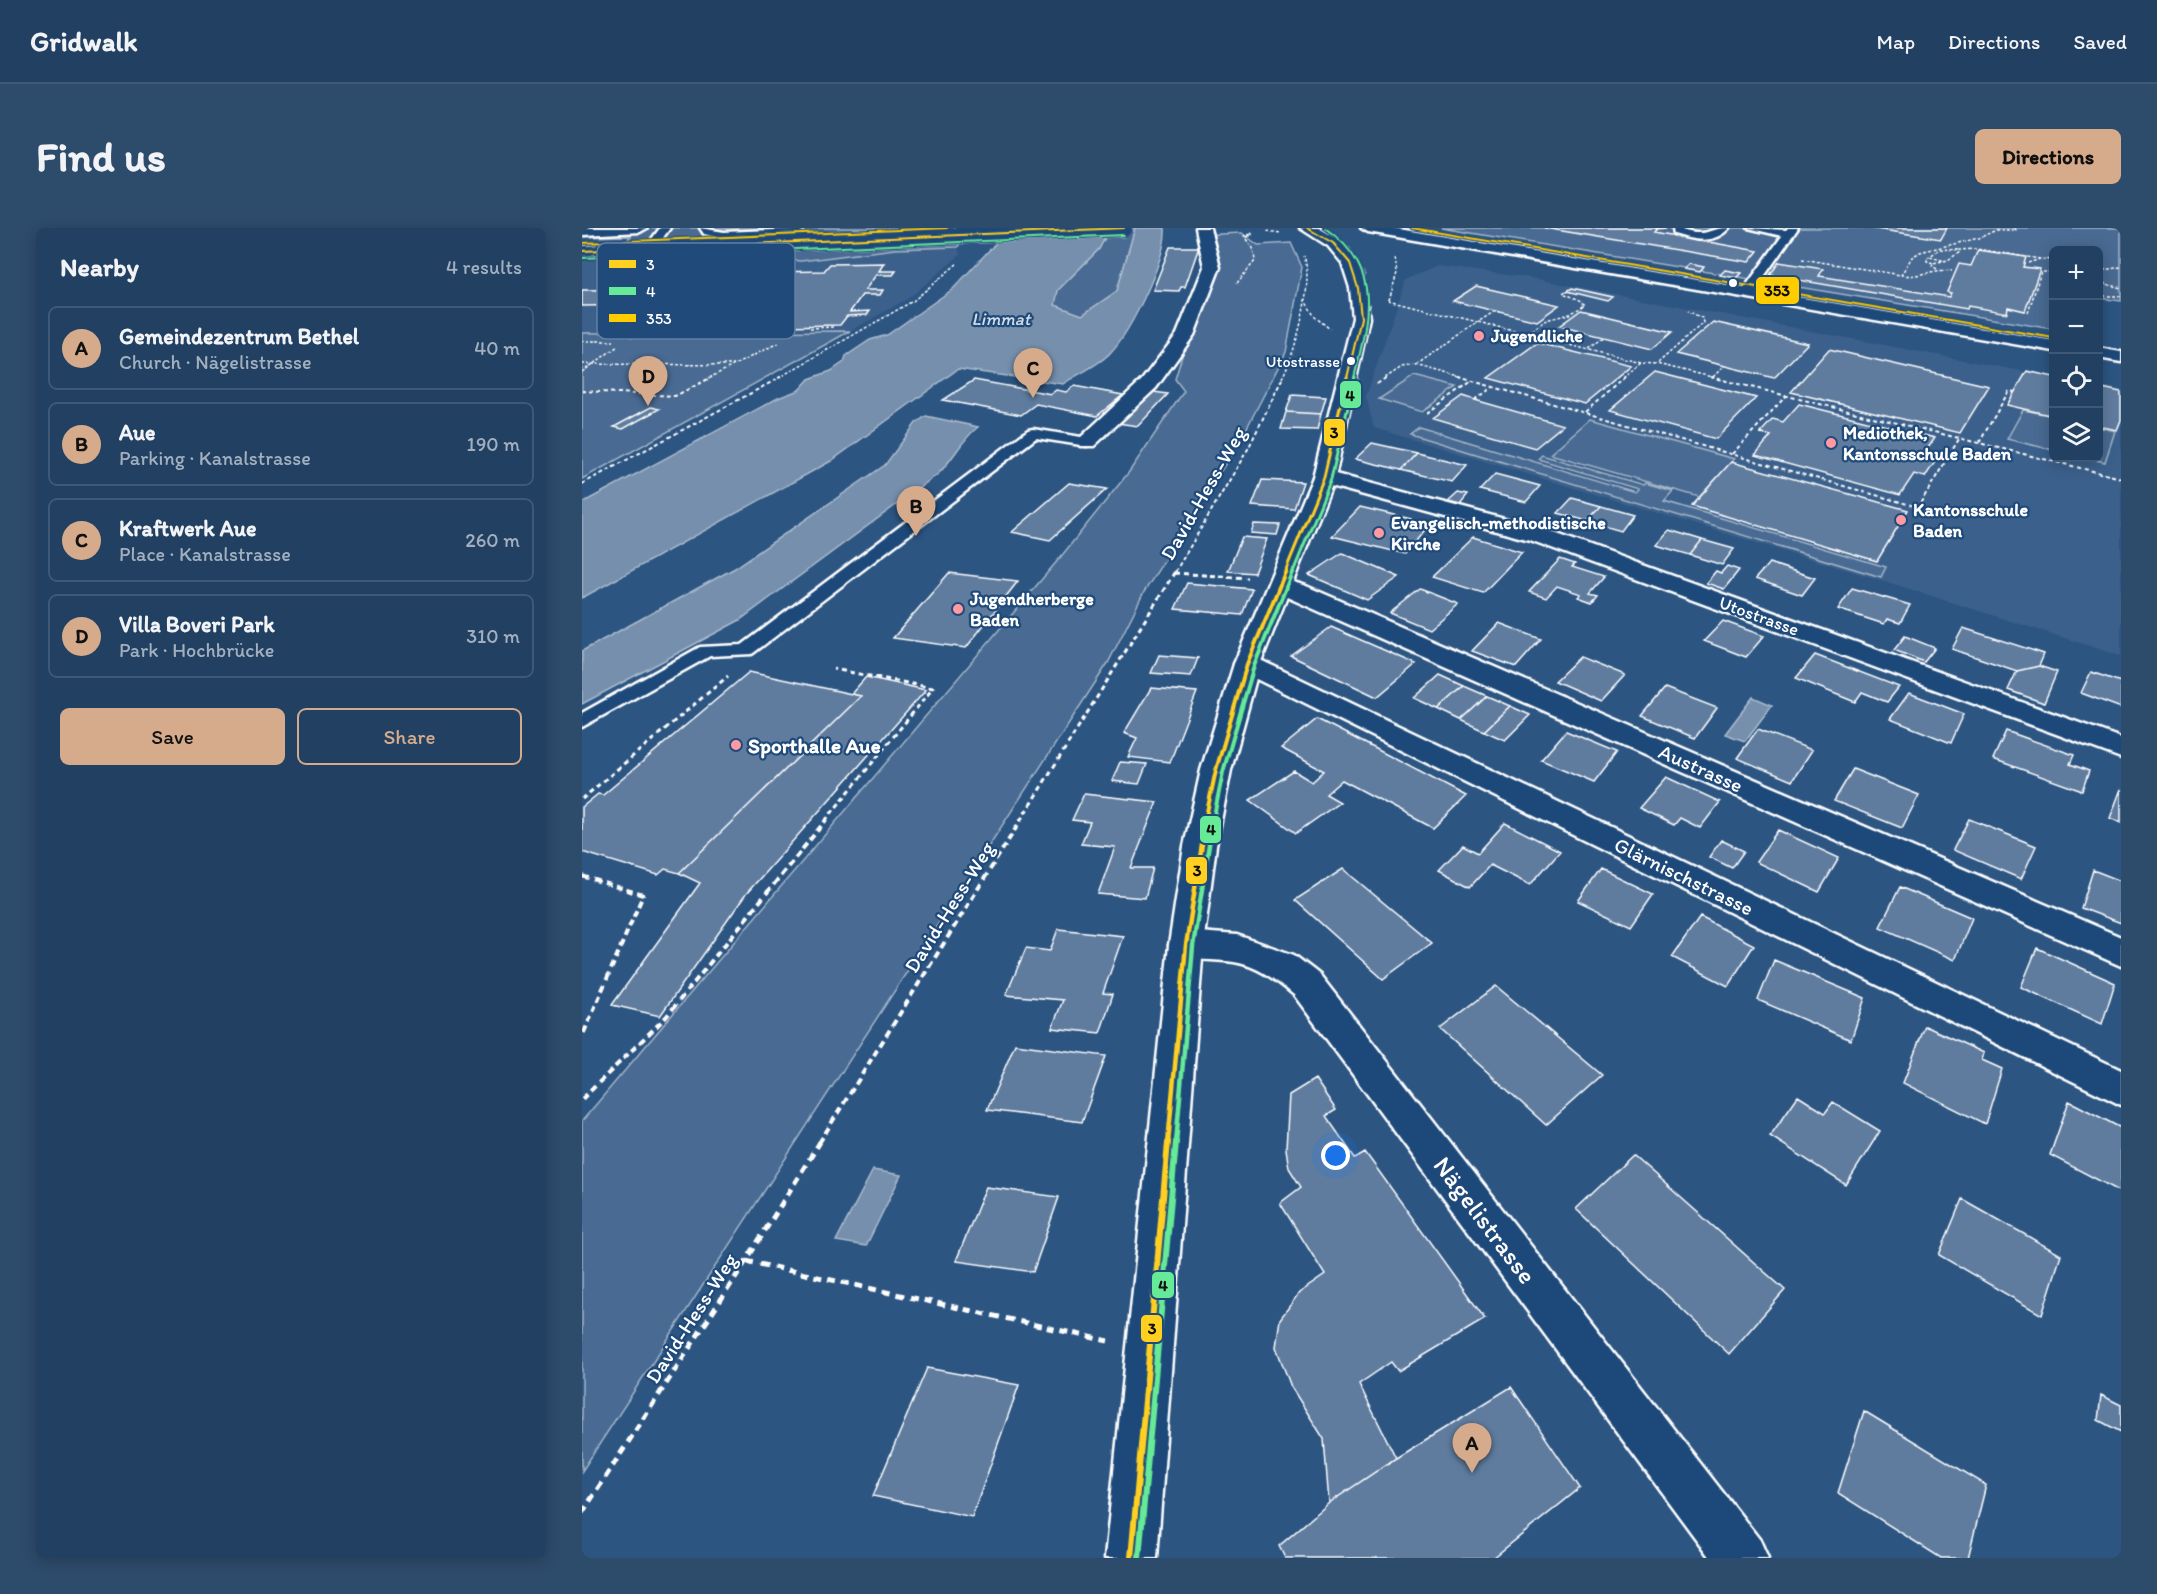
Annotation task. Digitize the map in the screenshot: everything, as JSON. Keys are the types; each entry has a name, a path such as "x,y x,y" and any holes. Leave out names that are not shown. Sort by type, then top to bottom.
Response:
{"main road":[{"path":"582,231 640,228"},
{"path":"769,243 1124,228"},
{"path":"1087,442 1149,384 1185,335 1212,267 1203,228"},
{"path":"1131,1558 1186,945 1204,824 1216,770 1247,664 1324,477 1361,318 1361,294 1346,255 1330,239 1307,228"},
{"path":"1370,228 2049,345"},
{"path":"582,251 597,250"},
{"path":"2103,354 2121,357"},
{"name":"Utostrasse","path":"1324,477 1538,535 2121,748"},
{"name":"Austrasse","path":"1282,581 1297,591 2121,952"},
{"name":"Glärnischstrasse","path":"1247,664 2121,1088"},
{"name":"Nägelistrasse","path":"1186,945 1237,949 1282,965 1307,985 1742,1558"}],"lane":[{"path":"653,243 664,228"},
{"path":"705,228 707,232 724,235 798,232"},
{"path":"1677,228 1677,232 1691,237 1712,237 1724,228"},
{"path":"1753,228 1792,231"},
{"path":"1748,293 1792,231"},
{"path":"582,721 706,651 746,650 1033,433 1087,442"}],"path":[{"path":"1901,274 1911,257 1920,252 1979,238 1996,230 2016,230 2014,228"},
{"path":"1250,234 1244,236 1252,236 1252,231"},
{"path":"1267,231 1284,234"},
{"path":"1959,250 1958,254 1947,261 1933,263 1927,261 1940,249 1977,249 2049,260"},
{"path":"1389,251 1398,265 1398,273 1389,300 1641,363 1657,363 2121,478"},
{"name":"David-Hess-Weg","path":"582,1513 746,1261 1174,573 1248,449 1293,356 1299,336 1308,267 1304,255"},
{"path":"1774,255 1914,277 1937,268"},
{"path":"582,484 783,376 914,301 965,257"},
{"path":"1929,257 1947,261"},
{"path":"2028,263 2040,259"},
{"path":"1933,263 1932,266 1952,271"},
{"path":"2103,267 2121,267"},
{"path":"2103,270 2112,267"},
{"path":"2028,313 2041,272 2049,272"},
{"path":"2103,283 2121,288"},
{"path":"1528,334 1546,320 1570,314 1585,305 1580,300 1563,293 1564,290 1569,290"},
{"path":"2103,296 2121,296"},
{"path":"1304,298 1315,317 1332,332"},
{"path":"1416,365 1495,310"},
{"path":"1657,363 1704,323 1702,318"},
{"path":"810,328 835,327"},
{"path":"1588,349 1604,337"},
{"path":"582,372 627,339"},
{"path":"582,341 625,341"},
{"path":"582,391 675,396 780,342"},
{"path":"1585,412 1641,363"},
{"path":"582,364 736,365"},
{"path":"1375,385 1402,367 1416,365 1918,507 1959,439"},
{"path":"1712,377 1724,366"},
{"path":"1427,413 1472,381"},
{"path":"1474,400 1493,387"},
{"path":"1979,443 2009,391 2014,392"},
{"path":"1732,454 1786,396"},
{"path":"1174,573 1250,578 1261,574 1282,581"},
{"path":"582,1099 666,1017 933,688 832,669"},
{"path":"582,799 730,674"},
{"path":"582,876 644,895 582,1037"},
{"path":"746,1261 1149,1350"}],"shaded area":[{"path":"582,228 966,228 958,247 895,249 801,261 795,260 795,243 623,243 631,236 582,237"},
{"path":"1110,228 1135,228 1117,291 1082,315 1054,305 1058,290 1099,249"},
{"path":"1441,228 2121,228 2121,301 2103,299 2103,246 2049,246 2049,328"},
{"path":"1242,233 1258,245 1291,243 1302,267 1286,352 1240,441 1144,592 1108,663 582,1471 582,1121 1059,559 1129,472 1184,391 1175,379 1193,320 1204,271 1198,235"},
{"path":"958,247 960,255 909,298 850,331 795,331 795,260 895,249"},
{"path":"597,260 597,333 582,333 582,261"},
{"name":"Kantonsschule Baden","path":"1437,266 1525,277 2049,376 2049,462 2103,462 2103,386 2121,390 2121,656 1897,585 1374,428 1366,396 1406,280"},
{"path":"795,331 850,331 582,479 582,333 597,333 597,339 795,339"},
{"path":"1414,376 1457,387 1422,412 1379,399"},
{"path":"2023,410 2049,415 2049,449 2007,439"},
{"path":"1590,419 1734,459 1699,497 1550,454"},
{"path":"1419,427 1635,492 1638,489 1538,459 1542,455 1643,485 1645,483 1673,491 1664,501 1886,567 1881,577 1410,434"},
{"path":"2103,428 2115,431 2105,462 2103,462"}],"water":[{"name":"Limmat","path":"1004,228 1110,228 1099,249 1058,290 1055,305 1082,315 1117,291 1135,228 1165,228 1160,257 1146,294 1128,328 1105,358 1063,384 958,369 831,461 582,598 582,503 778,398 799,390 809,379 831,371 844,362 846,356 870,340 887,335 953,289 995,244"},
{"path":"926,416 978,427 938,474 740,620 582,704 582,651 735,568 885,465 916,423"},
{"path":"1753,697 1772,705 1745,741 1725,734"},
{"path":"873,1170 901,1175 866,1246 836,1241"}],"building":[{"path":"1544,228 1666,228 1657,229 1654,232 1758,251 1749,262"},
{"path":"1869,228 1947,228 1941,239"},
{"path":"1170,247 1199,247 1185,287 1181,287 1179,291 1153,290"},
{"path":"1978,250 2026,257 2023,267 2040,269 2025,311 2008,307 2007,313 1968,306 1967,309 1770,275 1779,262 1823,269 1819,276 1949,297 1951,293 1947,292 1959,264 1971,266"},
{"path":"884,263 879,271 896,271 893,275 876,275 865,290 883,290 880,295 862,295 850,312 870,311 867,315 847,316 840,325 795,326 795,272 824,271 830,264"},
{"path":"1689,264 1704,267 1700,272 1684,269"},
{"path":"1725,270 1741,273 1736,278 1720,275"},
{"path":"1476,286 1559,305 1537,321 1453,301"},
{"path":"1572,288 1613,297 1608,301 1567,291"},
{"path":"582,290 597,290 597,306 582,306"},
{"path":"1581,310 1672,332 1652,349 1559,326"},
{"path":"1713,322 1808,343 1774,378 1676,354"},
{"path":"1537,343 1631,366 1585,404 1488,378"},
{"path":"1829,349 1989,386 1960,433 1791,392"},
{"path":"2027,371 2049,376 2049,415 2007,405"},
{"path":"1655,372 1756,398 1716,439 1610,410"},
{"path":"974,380 1051,394 1056,390 1066,392 1074,386 1123,395 1097,416 1036,404 1021,415 943,400"},
{"path":"2103,388 2121,392 2121,420 2117,430 2103,427"},
{"path":"1147,391 1168,394 1138,426 1117,423"},
{"path":"1292,395 1326,397 1321,414 1286,412"},
{"path":"1463,396 1563,425 1535,448 1433,418"},
{"path":"1799,404 1935,438 1921,458 1935,462 1925,477 1914,474 1900,495 1755,455 1771,436 1760,433 1773,419 1783,422"},
{"path":"651,407 659,409 623,429 614,427"},
{"path":"1286,412 1321,414 1317,430 1281,429"},
{"path":"1372,443 1417,453 1401,470 1355,459"},
{"path":"1417,453 1467,465 1452,482 1401,470"},
{"path":"1731,462 1908,510 1877,561 1692,506"},
{"path":"1495,474 1540,486 1526,502 1480,490"},
{"path":"1262,480 1303,482 1294,509 1252,506"},
{"path":"1069,483 1107,489 1050,540 1012,532"},
{"path":"1458,493 1468,495 1460,505 1448,502"},
{"path":"1572,498 1601,506 1587,521 1558,513"},
{"path":"1601,506 1633,515 1621,531 1587,521"},
{"name":"Evangelisch-methodistische Kirche","path":"1360,507 1411,519 1405,525 1425,530 1405,554 1332,536"},
{"path":"1254,524 1280,525 1277,535 1251,533"},
{"path":"1669,530 1702,540 1690,555 1656,545"},
{"path":"1242,537 1267,539 1254,573 1228,571"},
{"path":"1473,537 1522,552 1483,593 1432,577"},
{"path":"1702,540 1734,549 1722,565 1690,555"},
{"path":"1342,553 1399,577 1367,600 1309,575"},
{"path":"1560,559 1575,564 1572,567 1604,577 1590,593 1598,595 1592,602 1578,597 1581,594 1557,586 1546,598 1529,592"},
{"path":"1769,563 1815,578 1802,595 1755,579"},
{"path":"1727,566 1739,570 1724,589 1706,583 1716,571 1721,573"},
{"path":"949,573 1018,581 966,648 893,638"},
{"path":"1187,583 1252,589 1242,615 1175,609"},
{"path":"1852,588 1910,605 1900,623 1887,619 1884,624 1838,609"},
{"path":"1420,589 1458,604 1429,629 1390,613"},
{"path":"1723,621 1764,636 1746,657 1704,641"},
{"path":"1499,623 1541,639 1516,667 1472,651"},
{"path":"1331,627 1416,664 1377,697 1291,656"},
{"path":"1963,628 2044,654 2039,666 2017,671 1952,649"},
{"path":"1905,636 1935,648 1924,662 1894,650"},
{"path":"1159,655 1198,658 1191,676 1151,673"},
{"path":"1815,655 1899,687 1887,702 1862,692 1855,702 1796,678"},
{"path":"1580,657 1625,675 1601,701 1555,681"},
{"path":"2039,666 2057,672 2044,703 2008,690 2017,671"},
{"name":"Sporthalle Aue","path":"749,672 861,696 679,873 665,869 658,875 582,852 582,807 598,794 603,795"},
{"path":"2091,672 2121,682 2121,708 2081,693"},
{"path":"1440,675 1464,686 1438,709 1414,698"},
{"path":"866,677 926,690 746,894 660,1016 612,1005 700,883 679,873 861,696 851,694"},
{"path":"1464,686 1487,696 1461,720 1438,709"},
{"path":"1151,688 1197,692 1170,762 1128,757 1137,738 1124,733"},
{"path":"1665,688 1717,708 1695,738 1642,716"},
{"path":"1909,693 1964,714 1951,743 1890,719"},
{"path":"1487,696 1510,706 1484,731 1461,720"},
{"path":"1510,706 1530,715 1505,740 1484,731"},
{"path":"1317,719 1466,796 1433,828 1342,780 1326,794 1340,802 1296,833 1250,800 1294,771 1312,782 1324,771 1281,748"},
{"path":"1758,729 1812,750 1792,781 1737,758"},
{"path":"1566,731 1617,752 1594,782 1541,760"},
{"path":"2006,731 2074,755 2070,764 2089,771 2082,791 1993,759"},
{"path":"1120,762 1147,764 1139,784 1112,781"},
{"path":"1853,769 1919,795 1902,828 1834,801"},
{"path":"1666,777 1720,802 1700,828 1680,818 1674,825 1639,808"},
{"path":"2121,789 2121,823 2110,818"},
{"path":"1084,794 1157,802 1131,868 1153,868 1145,898 1098,894 1115,847 1081,844 1090,822 1072,820"},
{"path":"1969,819 2036,846 2021,879 1953,850"},
{"path":"1505,823 1560,851 1530,885 1490,865 1470,887 1439,870 1463,845 1478,853"},
{"path":"1778,830 1839,858 1819,892 1756,862"},
{"path":"1721,840 1744,851 1732,868 1709,857"},
{"path":"1343,869 1432,943 1383,979 1295,900"},
{"path":"1601,869 1653,894 1631,926 1578,901"},
{"path":"2093,870 2121,881 2121,923 2081,908"},
{"path":"1900,887 1972,918 1955,960 1880,927"},
{"path":"1700,917 1754,945 1728,986 1672,957"},
{"path":"1058,929 1123,936 1103,993 1113,994 1100,1033 1052,1028 1063,1000 1006,995 1026,948 1050,951"},
{"path":"2037,948 2115,983 2102,1024 2021,987"},
{"path":"1774,960 1865,998 1851,1040 1758,1000"},
{"path":"1496,986 1602,1075 1546,1125 1440,1029"},
{"path":"1925,1026 1984,1053 1982,1060 2002,1069 1985,1124 1903,1083"},
{"path":"1015,1044 1106,1056 1082,1122 987,1110"},
{"path":"1315,1079 1336,1110 1326,1116 1355,1158 1365,1152 1485,1319 1398,1371 1391,1362 1359,1384 1396,1458 1329,1503 1324,1439 1291,1387 1276,1347 1280,1319 1299,1293 1325,1275 1280,1203 1301,1187 1289,1168 1286,1149 1289,1095"},
{"path":"1798,1096 1825,1113 1833,1102 1880,1131 1846,1185 1770,1136"},
{"path":"2069,1101 2121,1128 2121,1192 2050,1155"},
{"path":"1633,1155 1785,1290 1729,1354 1576,1209"},
{"path":"986,1187 1059,1197 1033,1272 956,1261"},
{"path":"1962,1199 2061,1255 2042,1315 1939,1255"},
{"path":"927,1368 1019,1385 972,1517 873,1496"},
{"path":"1511,1387 1580,1488 1493,1558 1285,1558 1279,1546 1329,1503 1396,1458"},
{"path":"2101,1395 2121,1405 2121,1432 2098,1420"},
{"path":"1864,1411 1986,1485 1968,1558 1941,1558 1838,1493"}],"transit line":[{"name":"353","path":"582,243 947,228"},
{"name":"3","path":"771,243 1124,228"},
{"name":"3","path":"1131,1558 1186,945 1200,846 1216,770 1247,664 1324,477 1361,318 1358,288 1350,263 1333,243 1307,228"},
{"name":"4","path":"1139,1558 1193,946 1207,847 1223,772 1254,666 1331,479 1368,319 1366,286 1357,260 1338,237 1325,228"},
{"name":"353","path":"1412,228 2049,337"},
{"name":"4","path":"795,249 1124,235"},
{"name":"3","path":"582,251 597,250"},
{"name":"4","path":"582,258 597,257"}],"place":[{"name":"Jugendliche","path":"1479,336"},
{"name":"Utostrasse","path":"1351,361"},
{"name":"Kraftwerk Aue","path":"1033,398"},
{"name":"Villa Boveri Park","path":"648,406"},
{"name":"Mediothek, Kantonsschule Baden","path":"1831,443"},
{"name":"Kantonsschule Baden","path":"1901,520"},
{"name":"Evangelisch-methodistische Kirche","path":"1379,533"},
{"name":"Aue","path":"916,536"},
{"name":"Jugendherberge Baden","path":"958,609"},
{"name":"Sporthalle Aue","path":"736,745"},
{"name":"Gemeindezentrum Bethel","path":"1472,1473"}]}
